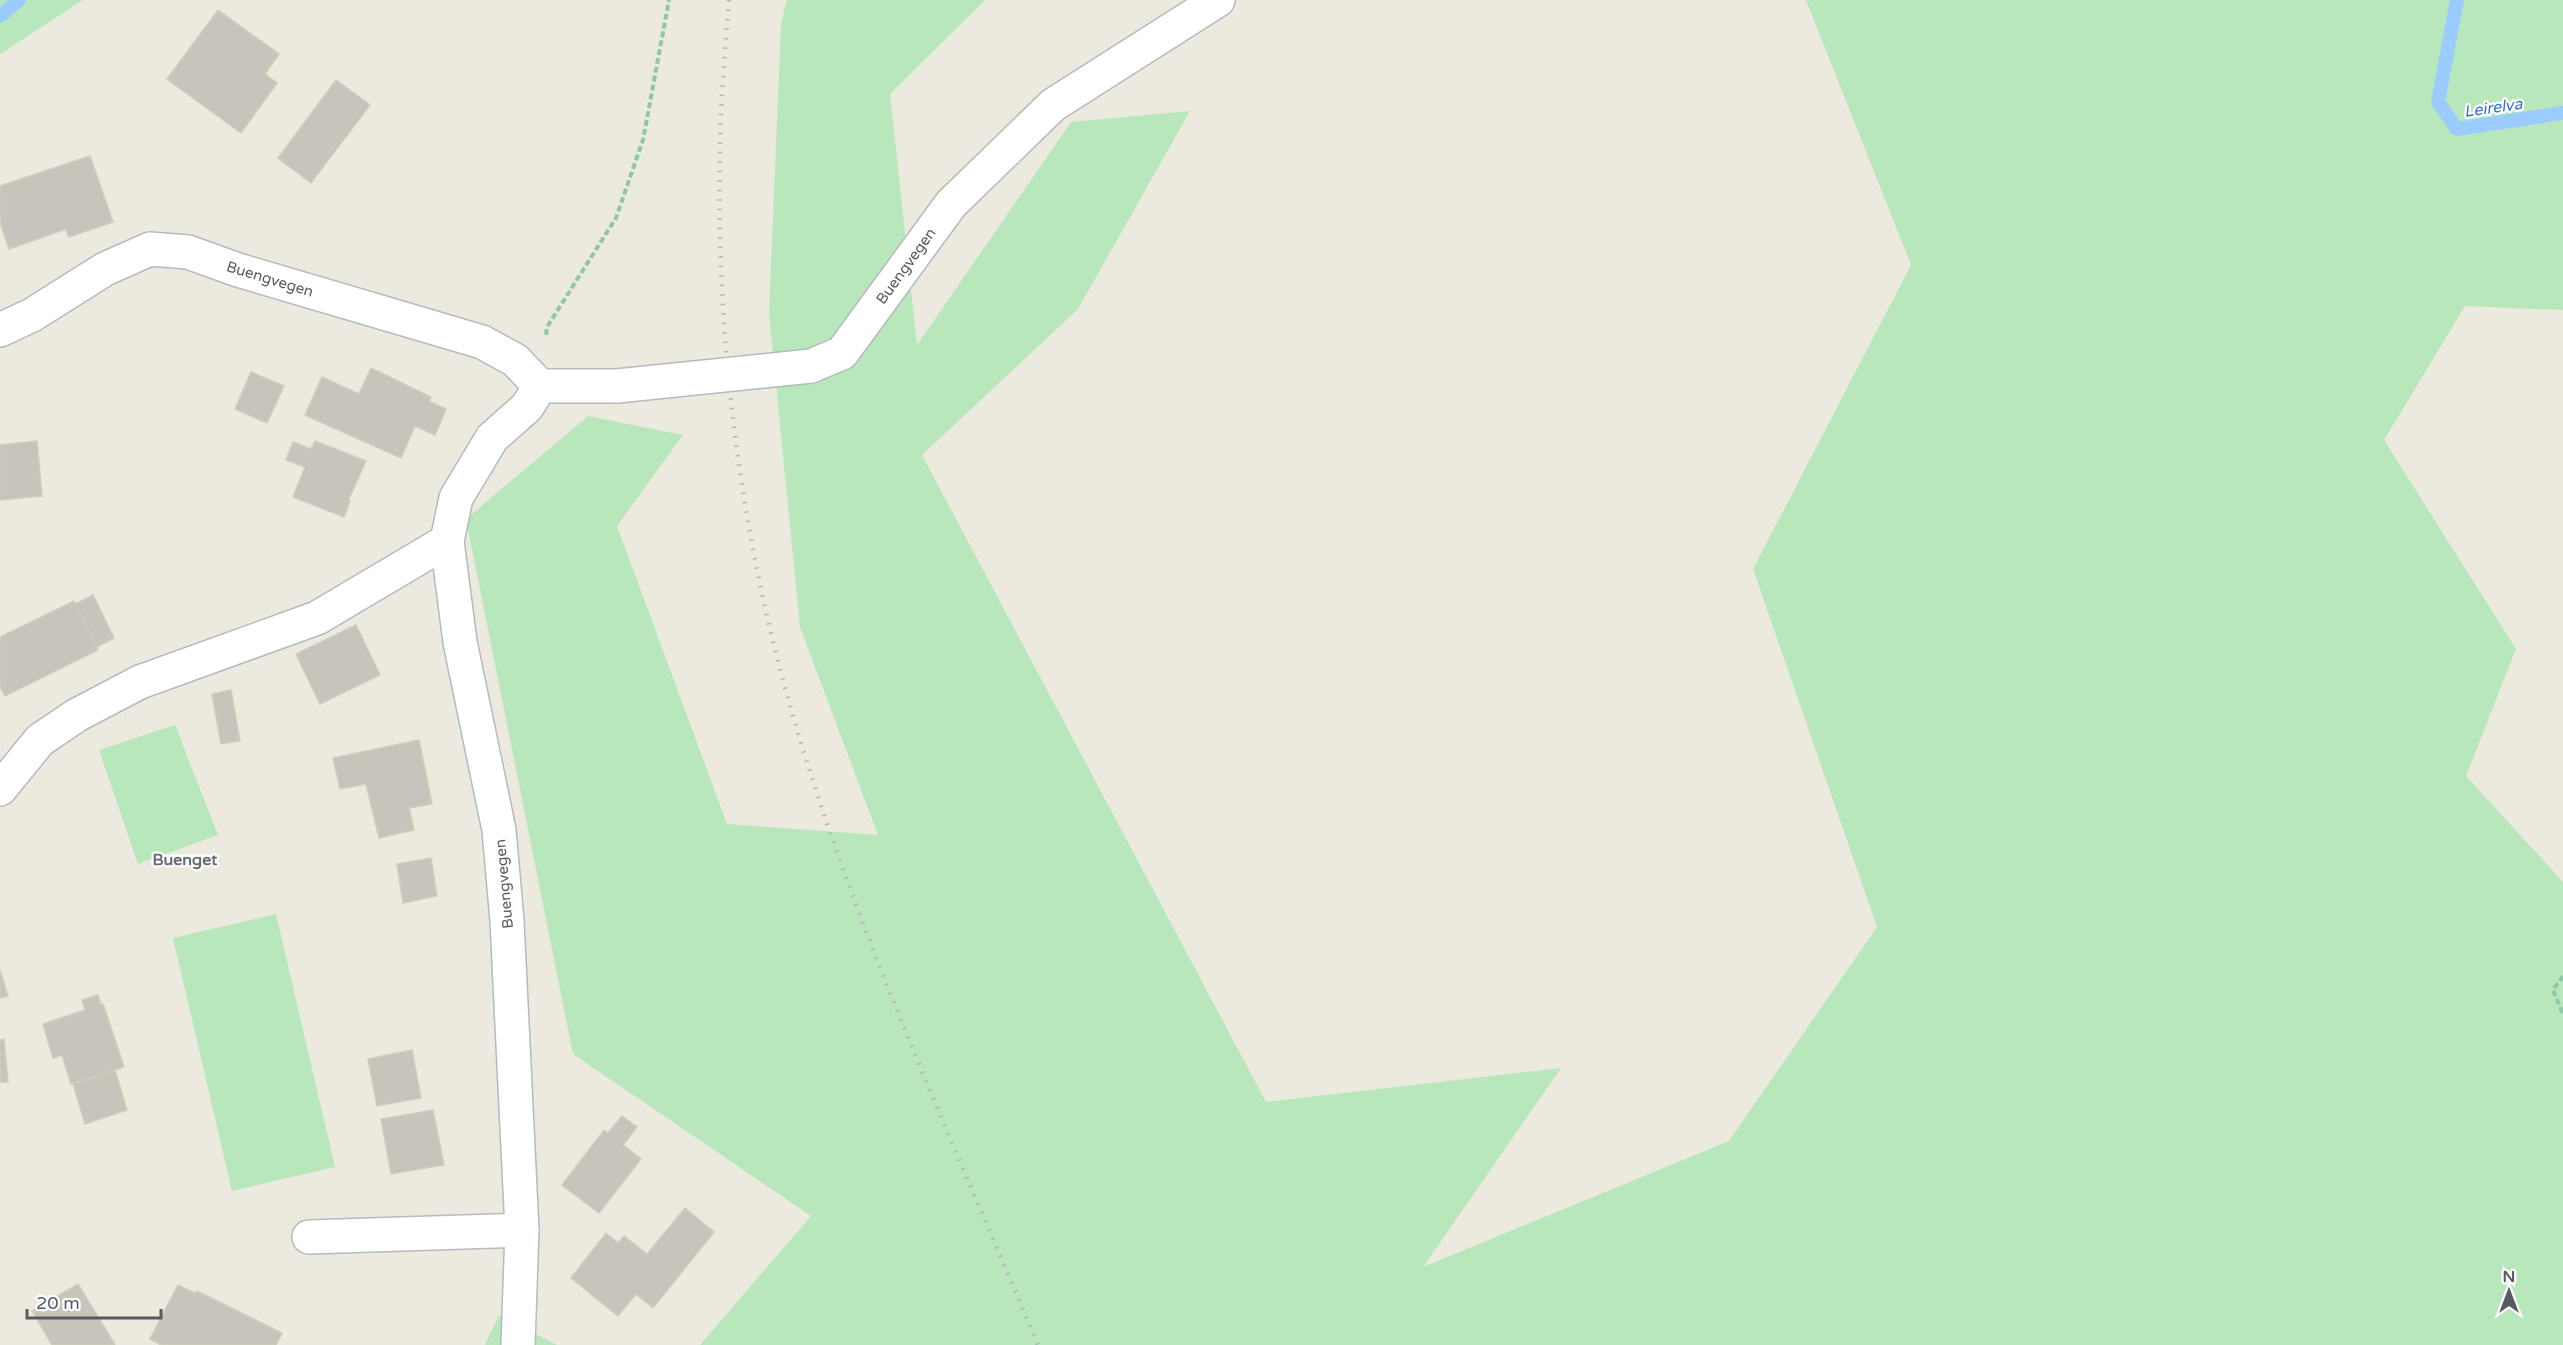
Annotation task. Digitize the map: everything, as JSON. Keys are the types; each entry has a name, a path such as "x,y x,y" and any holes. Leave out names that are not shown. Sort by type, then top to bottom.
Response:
{"street":[{"name":"Buengvegen","path":"0,330 32,315 105,268 150,249 188,252 238,270 482,342 515,360 540,386 617,386 811,366 842,353 951,204 1053,105 1218,0"},
{"name":"Buengvegen","path":"518,1345 522,1230 507,921 499,830 460,642 447,541 456,498 492,438 527,407 540,386"},
{"path":"0,789 40,740 77,715 140,682 317,618 447,541"},
{"path":"309,1237 522,1230"}],"path":[{"path":"540,386 547,327 616,218 643,140 669,0"},
{"path":"2563,976 2553,990 2563,1014"}],"green space":[{"path":"0,0 83,0 0,54"},
{"path":"787,0 985,0 890,94 917,345 1071,122 1190,111 1078,309 922,455 1266,1102 1561,1068 1423,1267 1729,1141 1877,927 1753,569 1911,265 1806,0 2563,0 2563,310 2465,306 2384,440 2516,649 2466,776 2563,882 2563,1345 700,1345 811,1216 573,1054 466,519 588,416 683,435 617,526 727,824 878,835 800,627 769,314 781,24"},
{"path":"175,725 218,835 138,864 99,750"},
{"path":"276,914 335,1167 232,1191 173,938"},
{"path":"499,1315 557,1345 485,1345"}],"building":[{"path":"218,10 279,54 265,74 277,83 241,133 167,79"},
{"path":"336,80 370,105 311,183 278,158"},
{"path":"90,156 113,222 69,237 66,229 9,249 0,222 0,186"},
{"path":"371,368 431,397 429,401 446,409 435,435 415,426 401,458 305,415 322,377 359,394"},
{"path":"251,372 284,386 267,423 235,409"},
{"path":"37,441 42,496 0,500 0,445"},
{"path":"315,441 366,461 348,501 350,501 344,517 293,497 305,467 286,460 293,442 311,449"},
{"path":"93,595 114,638 97,647 75,604"},
{"path":"74,601 98,650 5,696 0,687 0,637"},
{"path":"356,625 380,675 320,704 296,654"},
{"path":"231,690 240,741 221,744 212,694"},
{"path":"419,740 432,804 409,808 414,830 379,838 366,784 340,789 333,758"},
{"path":"431,858 437,896 403,903 397,864"},
{"path":"0,970 8,996 0,998"},
{"path":"98,995 124,1067 71,1084 62,1055 53,1058 43,1024 85,1010 82,1000"},
{"path":"4,1039 8,1082 0,1082 0,1040"},
{"path":"412,1050 421,1098 377,1106 368,1059"},
{"path":"115,1070 127,1110 85,1124 73,1084"},
{"path":"433,1110 444,1165 391,1174 381,1119"},
{"path":"622,1116 637,1127 623,1145 641,1159 599,1213 562,1185 604,1130 608,1133"},
{"path":"685,1208 714,1232 653,1308 636,1294 618,1316 571,1278 606,1233 618,1243 624,1236 647,1254"},
{"path":"78,1284 115,1345 52,1345 32,1311"},
{"path":"178,1285 195,1293 197,1291 282,1333 276,1345 161,1345 150,1339"}],"waterway":[{"name":"Leirelva","path":"0,16 19,0"},
{"name":"Leirelva","path":"2457,0 2438,102 2457,129 2563,113"}],"railway":[{"path":"729,0 720,147 722,278 732,410 741,476 765,605 780,669 805,756 864,927 897,1011 1038,1345"}],"district":[{"name":"Buenget","path":"185,859"}]}
